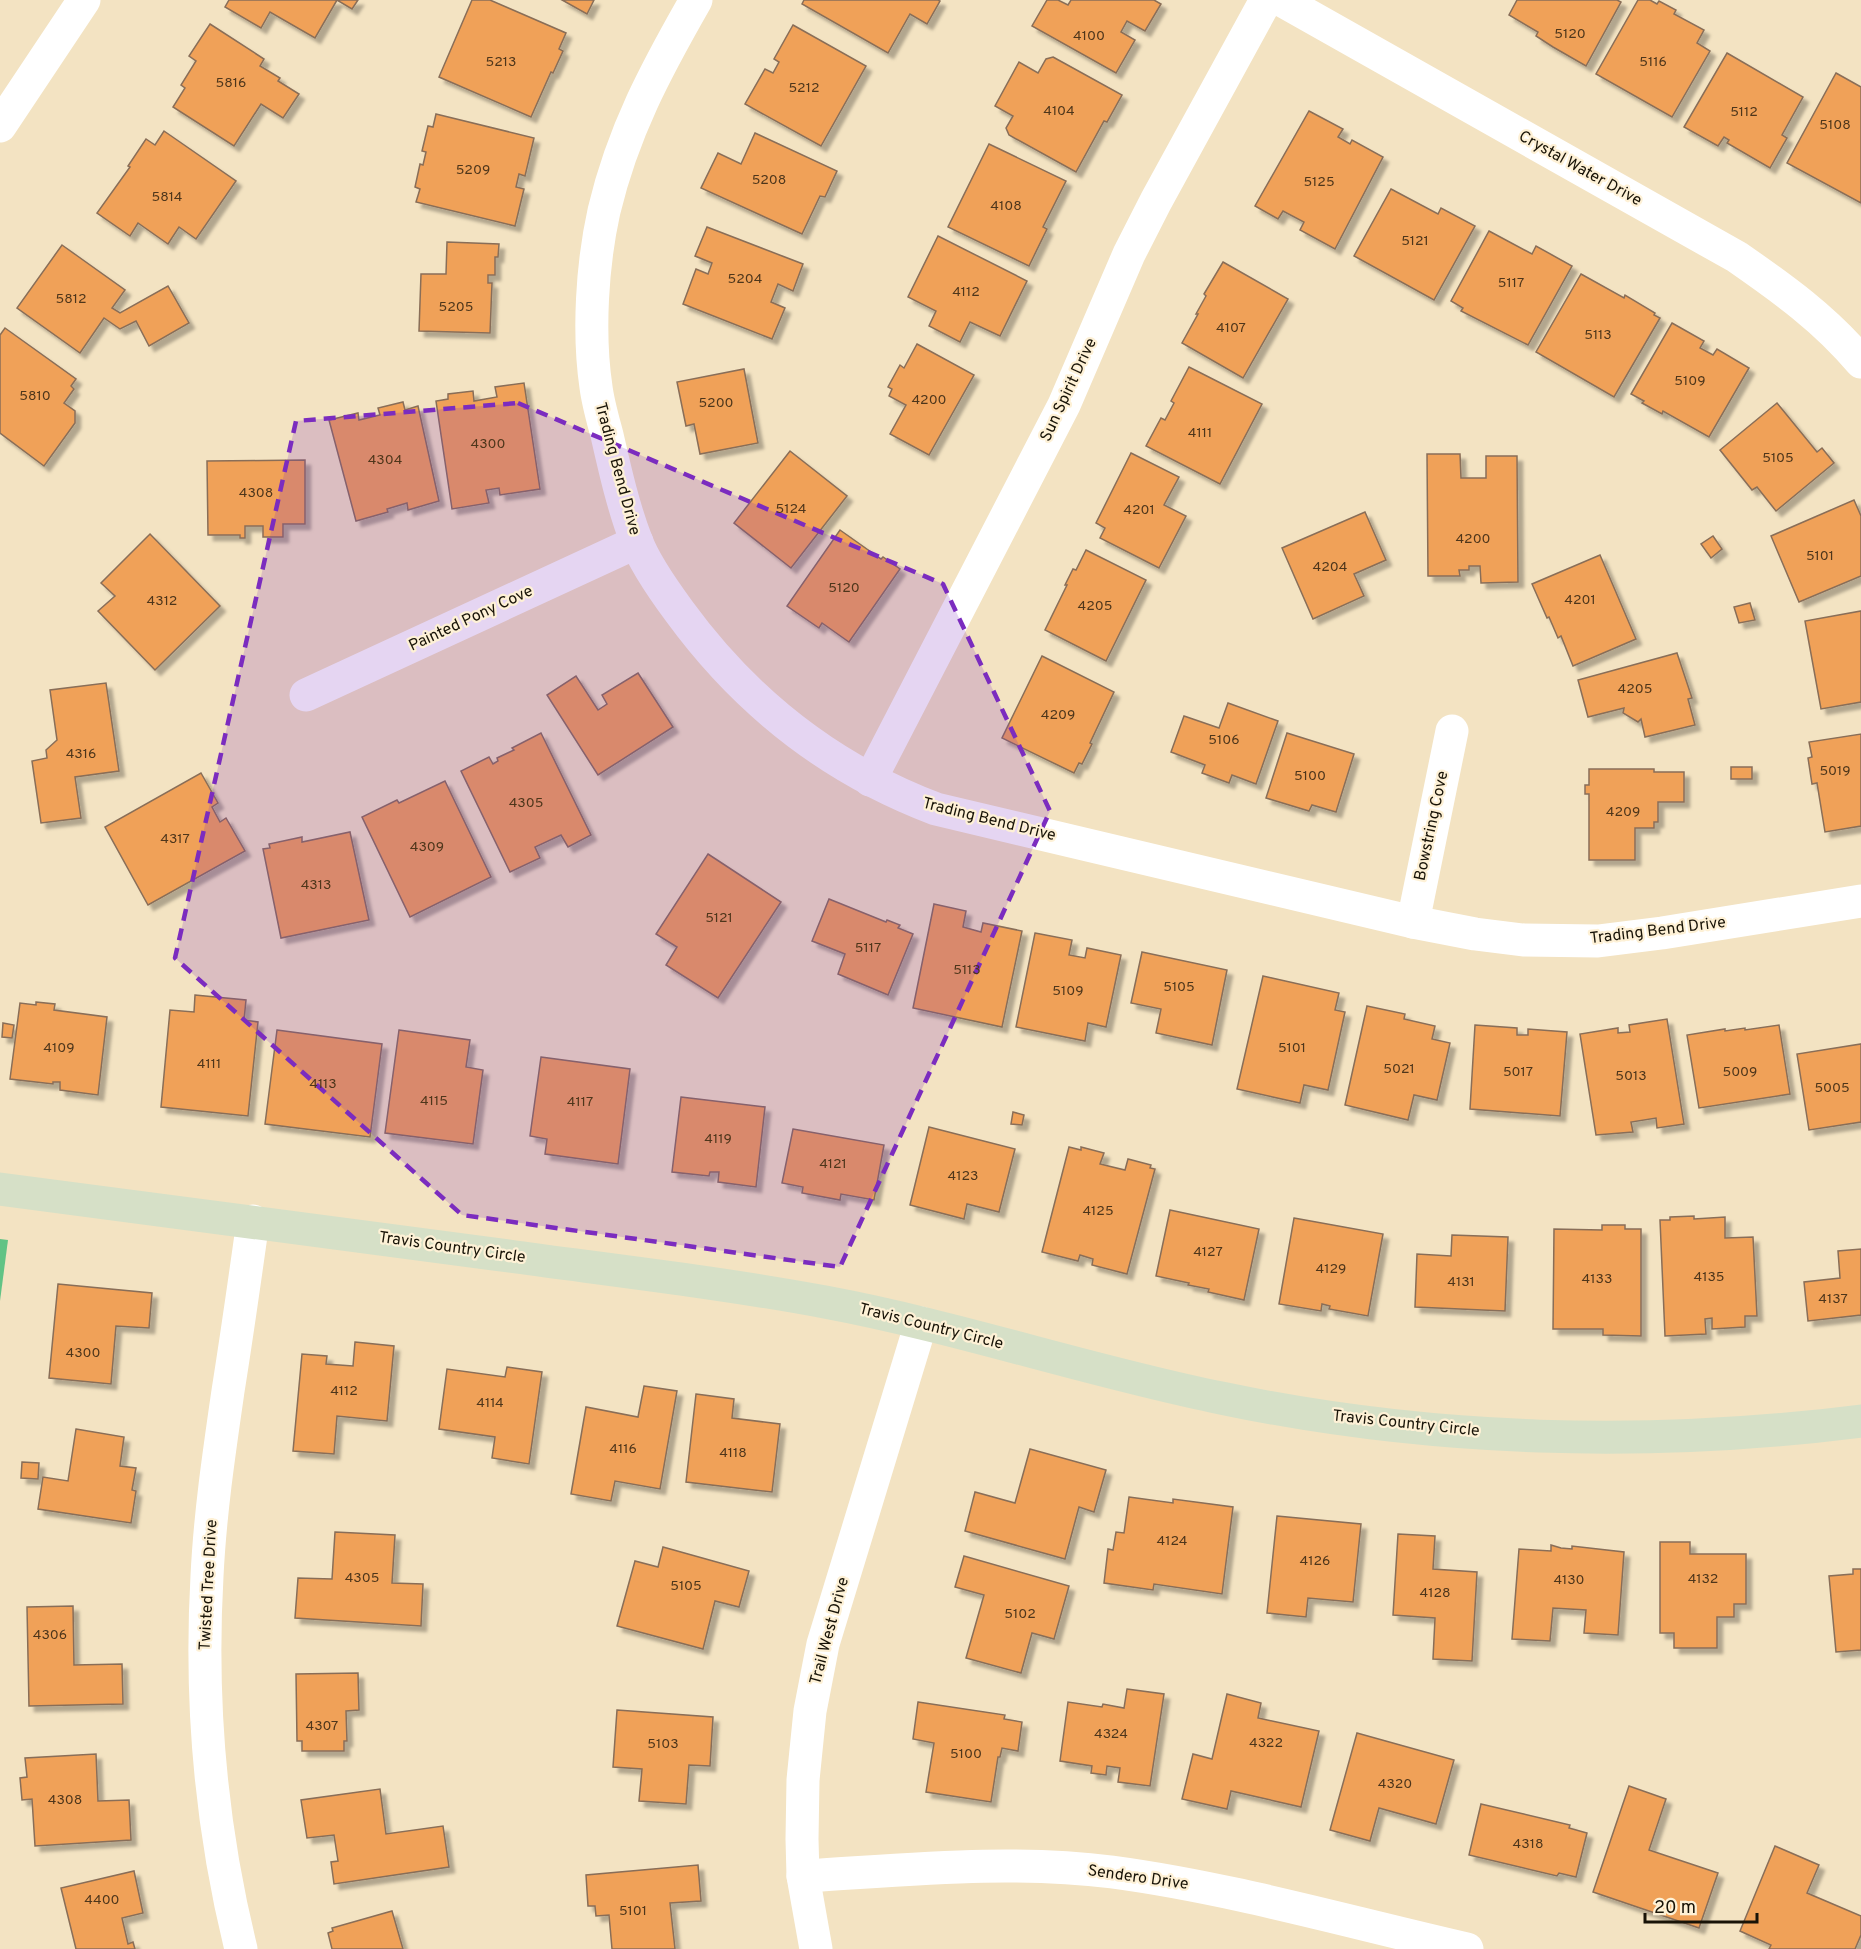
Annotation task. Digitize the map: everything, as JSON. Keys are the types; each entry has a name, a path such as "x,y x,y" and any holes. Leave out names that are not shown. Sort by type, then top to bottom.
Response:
{"street":[{"path":"0,126 84,0"},
{"name":"Trading Bend Drive","path":"696,0 640,103 618,158 604,214 594,276 593,329 596,388 618,482 637,542 669,597 699,638 736,680 769,711 807,741 898,795 936,809 1413,922 1475,934 1523,940 1598,941 1861,902"},
{"name":"Sun Spirit Drive","path":"870,780 1064,405 1129,254 1150,212 1266,0"},
{"name":"Crystal Water Drive","path":"1281,0 1737,258 1798,299 1846,344 1861,362"},
{"name":"Painted Pony Cove","path":"306,695 637,542"},
{"name":"Bowstring Cove","path":"1413,922 1452,731"},
{"name":"Travis Country Circle","path":"0,1189 254,1221 827,1302 921,1323 1127,1378 1292,1412 1408,1427 1529,1436 1614,1438 1709,1436 1809,1428 1861,1421"},
{"name":"Twisted Tree Drive","path":"241,1949 223,1855 212,1780 207,1712 207,1587 216,1477 254,1221"},
{"name":"Trail West Drive","path":"816,1949 803,1876 803,1780 810,1711 824,1644 921,1323"},
{"name":"Sendero Drive","path":"803,1876 962,1867 1029,1866 1110,1872 1233,1894 1467,1949"}],"highlighted area":[{"path":"518,403 943,584 1050,811 840,1267 462,1215 175,958 296,421"}],"green space":[{"path":"0,1239 8,1240 0,1301"}],"building":[{"path":"229,0 337,0 315,38 270,12 261,28 225,7"},
{"path":"337,0 358,0 352,9"},
{"path":"472,0 490,0 566,33 559,49 563,51 531,117 439,77"},
{"path":"562,0 594,0 587,14"},
{"path":"804,0 940,1 927,24 910,14 888,53 802,4"},
{"path":"1047,0 1058,0 1068,5 1071,0 1154,0 1161,4 1145,31 1127,21 1121,32 1135,40 1116,73 1032,26"},
{"path":"1517,0 1617,0 1621,2 1586,66 1536,36 1538,32 1509,15"},
{"path":"1638,0 1650,0 1657,4 1659,1 1676,10 1674,14 1704,30 1697,43 1710,51 1672,117 1596,74"},
{"path":"210,24 264,59 260,66 280,78 278,81 299,94 283,118 261,104 234,146 173,107 185,88 181,85 196,61 189,56"},
{"path":"793,25 866,66 821,146 745,104 765,69 773,73 779,62 774,59"},
{"path":"1727,53 1803,97 1782,135 1787,138 1770,168 1727,143 1729,140 1724,137 1718,146 1684,127"},
{"path":"1053,57 1122,95 1107,122 1104,121 1076,172 1009,135 1006,128 1013,116 995,106 1019,62 1038,73 1046,59"},
{"path":"1836,73 1861,87 1861,203 1787,163"},
{"path":"1309,111 1343,129 1338,137 1350,144 1352,140 1383,157 1335,249 1300,230 1304,222 1283,211 1278,219 1255,206"},
{"path":"436,114 534,138 525,176 519,174 516,187 524,189 515,226 416,202 420,189 415,187 420,164 423,165 426,152 422,151 428,126 433,127"},
{"path":"164,131 236,181 196,239 179,227 168,244 138,223 130,236 97,213 130,167 128,166 146,139 155,145"},
{"path":"755,133 837,171 825,197 820,196 802,234 701,188 718,153 741,164"},
{"path":"989,144 1066,181 1043,227 1047,229 1029,266 948,227"},
{"path":"1391,189 1438,214 1441,208 1475,226 1434,300 1354,256"},
{"path":"707,227 803,264 793,291 778,284 771,302 785,308 772,339 683,304 696,269 708,274 712,263 695,256"},
{"path":"1489,231 1532,254 1536,246 1572,266 1528,345 1461,311 1463,308 1451,301"},
{"path":"938,236 1027,281 1000,336 970,322 960,342 929,326 936,311 908,297"},
{"path":"447,242 499,244 498,257 495,257 495,275 488,275 488,283 492,283 490,333 419,331 421,274 446,274"},
{"path":"62,245 125,290 112,308 120,313 168,286 189,323 149,346 136,321 120,329 104,318 80,353 17,308"},
{"path":"1223,262 1288,299 1243,378 1182,343 1198,314 1196,314 1206,296 1204,294"},
{"path":"1581,274 1624,298 1625,295 1660,318 1614,397 1536,352"},
{"path":"1672,323 1704,341 1700,348 1713,355 1717,349 1749,368 1709,437 1663,411 1662,414 1642,403 1644,401 1631,394"},
{"path":"5,328 76,379 71,386 74,389 64,403 75,411 75,423 44,466 0,433 0,335"},
{"path":"917,344 974,375 929,455 890,434 906,405 889,396 892,389 888,387 900,365 904,368"},
{"path":"1189,367 1262,404 1220,484 1146,446 1161,418 1165,420 1174,403 1171,401"},
{"path":"744,369 758,443 700,454 694,424 686,426 677,382"},
{"path":"524,383 540,489 500,495 499,488 486,490 489,503 452,509 436,401 448,399 448,394 473,391 474,401 497,397 495,387"},
{"path":"403,402 405,410 418,406 439,501 408,510 407,503 387,509 388,512 356,521 329,420 358,413 359,420 380,415 378,408"},
{"path":"1777,403 1817,452 1822,448 1834,463 1776,511 1757,487 1752,490 1720,450"},
{"path":"790,451 847,496 791,568 734,523"},
{"path":"1131,453 1179,477 1164,505 1186,516 1159,568 1100,538 1105,528 1096,523"},
{"path":"1427,454 1460,454 1461,478 1486,478 1486,456 1517,456 1518,582 1481,583 1480,566 1469,566 1469,570 1459,570 1460,576 1428,576"},
{"path":"305,460 305,524 283,524 283,537 263,537 263,526 245,526 245,538 240,538 240,535 208,535 207,461"},
{"path":"1854,500 1861,516 1861,576 1799,602 1771,536"},
{"path":"1365,512 1386,560 1354,574 1364,596 1313,619 1282,548"},
{"path":"840,530 881,559 883,557 900,569 849,642 822,623 819,628 787,606"},
{"path":"150,534 220,606 155,670 98,611 115,596 101,583"},
{"path":"1713,536 1722,549 1711,558 1701,544"},
{"path":"1086,550 1146,580 1106,661 1045,630 1073,569 1076,570"},
{"path":"1600,555 1636,639 1573,666 1561,636 1558,638 1532,584"},
{"path":"1750,603 1755,620 1739,623 1734,607"},
{"path":"1861,611 1861,702 1821,709 1805,621"},
{"path":"1677,653 1692,698 1688,699 1695,725 1645,737 1641,719 1638,722 1623,713 1624,708 1588,717 1578,680"},
{"path":"1042,656 1114,692 1090,743 1092,744 1082,764 1079,763 1074,773 1002,738"},
{"path":"638,673 673,727 598,775 547,695 576,676 598,710 607,704 602,695"},
{"path":"106,683 119,771 75,777 81,818 41,823 32,761 47,758 46,750 57,740 50,690"},
{"path":"1228,703 1278,721 1256,784 1232,775 1229,783 1202,773 1205,765 1171,752 1184,716 1219,728"},
{"path":"541,733 591,835 568,847 561,835 535,847 540,858 510,872 461,771 489,757 493,764 498,761 497,758 514,750 512,748"},
{"path":"1287,733 1354,754 1336,812 1312,805 1309,811 1266,798"},
{"path":"1861,734 1861,826 1825,832 1817,783 1812,784 1808,758 1812,757 1809,742"},
{"path":"1731,767 1752,767 1752,779 1731,779"},
{"path":"1589,769 1654,769 1654,772 1684,772 1684,802 1658,802 1658,822 1654,822 1654,828 1635,828 1635,860 1589,860 1589,794 1585,794 1585,785 1589,785"},
{"path":"201,773 218,803 212,807 220,822 226,818 245,851 148,905 105,827"},
{"path":"445,781 491,877 410,917 362,817 397,800 399,803"},
{"path":"350,832 369,920 281,938 263,849 270,848 269,844 302,837 302,842"},
{"path":"708,854 781,902 718,998 666,965 677,947 656,934"},
{"path":"829,899 886,922 887,920 900,925 898,928 913,934 888,995 838,974 845,954 812,941"},
{"path":"934,904 966,911 963,927 981,932 983,923 1022,931 1002,1027 913,1008"},
{"path":"1035,933 1072,940 1069,955 1085,958 1087,948 1121,955 1106,1027 1088,1023 1085,1041 1016,1027"},
{"path":"1142,952 1227,970 1212,1045 1156,1033 1161,1009 1131,1003"},
{"path":"1263,976 1339,993 1335,1010 1345,1012 1328,1090 1304,1085 1300,1103 1237,1089"},
{"path":"195,995 246,1000 244,1020 258,1022 248,1116 161,1107 170,1010 194,1012"},
{"path":"36,1002 55,1004 54,1010 107,1017 98,1095 60,1090 60,1082 53,1082 53,1084 10,1079 20,1003 36,1005"},
{"path":"1367,1006 1405,1014 1404,1019 1435,1026 1432,1039 1450,1043 1437,1100 1414,1095 1408,1120 1345,1105"},
{"path":"1667,1019 1684,1124 1657,1128 1656,1118 1631,1122 1633,1132 1596,1135 1580,1034 1618,1028 1618,1033 1630,1032 1629,1025"},
{"path":"3,1023 14,1025 12,1038 2,1037"},
{"path":"1475,1025 1517,1028 1517,1035 1528,1035 1528,1029 1567,1032 1560,1116 1470,1109"},
{"path":"1779,1025 1790,1094 1699,1108 1687,1035 1725,1029 1725,1031 1745,1028 1745,1030"},
{"path":"277,1030 382,1044 370,1137 265,1124"},
{"path":"399,1030 470,1040 466,1067 483,1070 473,1144 385,1133"},
{"path":"1861,1044 1861,1122 1809,1130 1797,1054"},
{"path":"541,1057 630,1069 618,1164 545,1154 547,1139 530,1136"},
{"path":"681,1097 765,1107 756,1187 718,1182 719,1172 710,1172 709,1176 672,1172"},
{"path":"1013,1112 1024,1115 1022,1125 1011,1124"},
{"path":"929,1127 1015,1149 999,1212 967,1204 964,1219 910,1205"},
{"path":"793,1129 884,1145 874,1200 841,1194 840,1200 802,1193 803,1187 782,1183"},
{"path":"1069,1147 1081,1150 1081,1147 1104,1153 1100,1164 1125,1170 1128,1159 1151,1165 1150,1168 1155,1169 1127,1274 1092,1265 1093,1259 1080,1255 1078,1261 1042,1252"},
{"path":"1170,1210 1259,1229 1244,1300 1208,1292 1209,1289 1188,1285 1189,1283 1156,1276"},
{"path":"1694,1216 1694,1219 1725,1217 1725,1238 1753,1237 1757,1316 1745,1316 1745,1327 1712,1329 1712,1318 1705,1319 1706,1334 1665,1336 1660,1220 1670,1220 1670,1217"},
{"path":"1294,1218 1383,1234 1368,1316 1329,1309 1330,1306 1322,1304 1321,1311 1279,1304"},
{"path":"1602,1225 1625,1225 1625,1229 1641,1229 1641,1336 1603,1335 1603,1329 1553,1329 1554,1229 1602,1230"},
{"path":"1452,1235 1508,1237 1505,1311 1415,1307 1417,1254 1451,1256"},
{"path":"1861,1249 1861,1315 1808,1321 1804,1282 1840,1278 1838,1251"},
{"path":"58,1284 152,1293 149,1328 116,1326 111,1384 49,1378"},
{"path":"355,1342 394,1346 387,1421 337,1416 334,1454 293,1451 302,1354 327,1356 326,1364 353,1366"},
{"path":"507,1367 542,1372 529,1464 492,1458 495,1437 439,1429 447,1369 505,1377"},
{"path":"644,1386 677,1391 660,1489 615,1481 611,1501 571,1494 586,1407 638,1417"},
{"path":"696,1394 734,1399 732,1418 780,1424 772,1492 686,1482"},
{"path":"76,1429 124,1437 120,1466 136,1468 132,1490 136,1491 131,1523 38,1509 43,1477 68,1481"},
{"path":"1030,1449 1106,1470 1094,1512 1079,1507 1065,1559 965,1531 975,1492 1015,1503"},
{"path":"22,1462 39,1463 38,1479 21,1478"},
{"path":"1129,1497 1173,1503 1173,1499 1233,1507 1222,1594 1154,1584 1153,1590 1104,1583 1108,1549 1113,1550 1116,1532 1124,1533"},
{"path":"1277,1516 1361,1524 1353,1602 1308,1598 1306,1617 1267,1613"},
{"path":"335,1532 395,1535 392,1583 423,1584 421,1626 295,1618 298,1578 332,1579"},
{"path":"1398,1534 1435,1536 1433,1569 1477,1572 1472,1661 1433,1659 1435,1618 1393,1615"},
{"path":"1660,1542 1690,1542 1690,1554 1746,1554 1746,1604 1734,1604 1734,1617 1717,1617 1717,1648 1674,1648 1674,1633 1660,1633"},
{"path":"1551,1545 1561,1548 1572,1549 1572,1546 1624,1552 1618,1635 1584,1633 1586,1610 1553,1608 1550,1641 1512,1639 1519,1549 1551,1551"},
{"path":"663,1547 749,1571 739,1607 715,1601 703,1649 617,1626 635,1561 658,1567"},
{"path":"964,1556 1069,1586 1054,1639 1032,1633 1021,1673 966,1658 984,1595 955,1587"},
{"path":"1853,1569 1861,1569 1861,1650 1836,1652 1829,1576 1853,1574"},
{"path":"73,1606 74,1665 122,1664 123,1704 29,1706 27,1607"},
{"path":"358,1673 359,1710 346,1711 347,1741 344,1741 344,1751 302,1751 302,1741 297,1741 296,1674"},
{"path":"1127,1689 1164,1694 1150,1786 1118,1782 1120,1768 1107,1766 1106,1775 1091,1773 1092,1766 1060,1761 1068,1702 1124,1708"},
{"path":"1227,1694 1261,1703 1258,1718 1319,1731 1301,1807 1231,1791 1227,1809 1182,1799 1193,1754 1212,1759"},
{"path":"918,1702 1005,1715 1004,1719 1022,1722 1018,1751 1002,1748 1000,1757 998,1757 991,1802 926,1792 934,1743 913,1739"},
{"path":"617,1710 713,1717 710,1766 689,1765 686,1804 639,1801 642,1769 613,1767"},
{"path":"1357,1733 1454,1760 1436,1824 1379,1808 1370,1841 1330,1830"},
{"path":"96,1754 98,1801 129,1800 131,1840 35,1846 32,1799 22,1800 20,1778 27,1777 25,1758"},
{"path":"1629,1786 1666,1799 1649,1850 1718,1873 1699,1928 1593,1892"},
{"path":"380,1789 386,1834 443,1826 449,1867 334,1884 331,1862 338,1861 334,1835 307,1838 301,1800"},
{"path":"1481,1804 1570,1825 1569,1828 1587,1833 1576,1877 1559,1873 1557,1876 1469,1855"},
{"path":"1775,1846 1819,1865 1807,1893 1861,1916 1861,1935 1855,1949 1769,1949 1771,1945 1740,1931"},
{"path":"698,1865 701,1901 670,1903 675,1949 612,1949 609,1915 596,1916 595,1906 588,1906 586,1875"},
{"path":"134,1871 143,1913 122,1918 128,1944 133,1942 135,1949 76,1949 61,1888"},
{"path":"392,1911 403,1949 332,1949 328,1933 333,1931 332,1928"}]}
